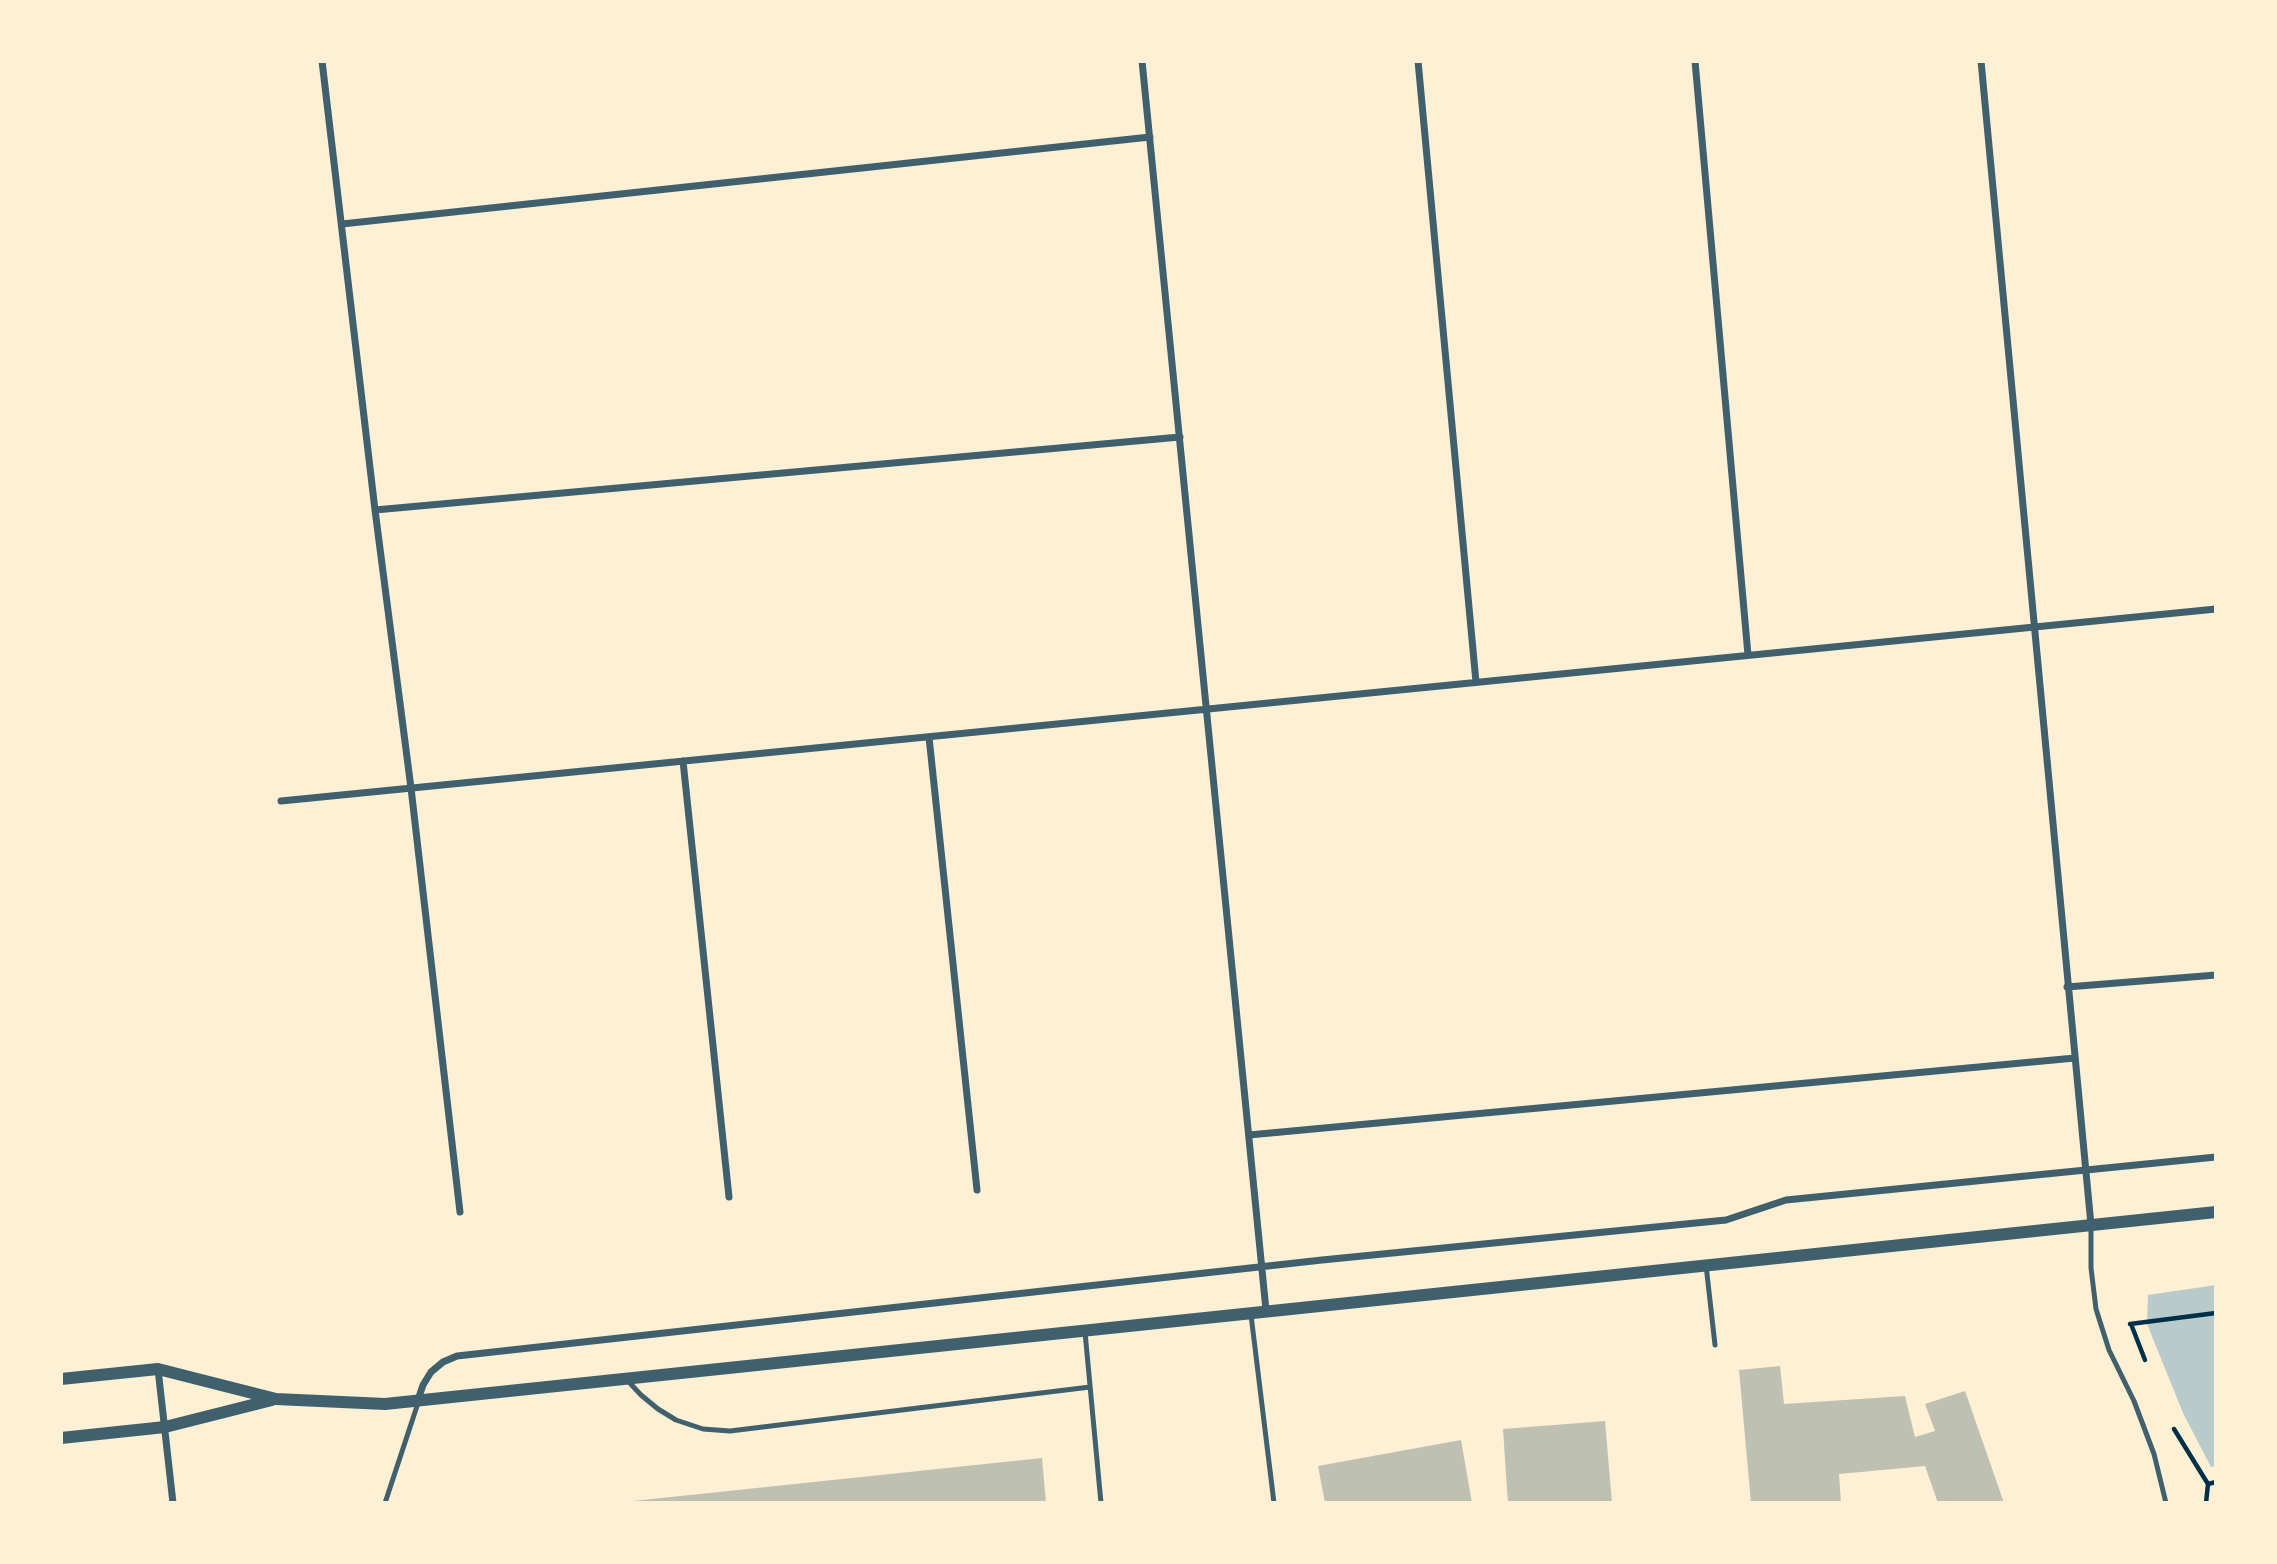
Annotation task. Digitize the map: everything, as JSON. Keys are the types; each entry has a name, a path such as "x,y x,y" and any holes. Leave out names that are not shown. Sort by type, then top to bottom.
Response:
{"street":[{"path":"322,61 460,1212"},
{"path":"1142,61 1266,1310"},
{"path":"1418,61 1476,682"},
{"path":"1695,61 1748,655"},
{"path":"1981,61 2091,1225"},
{"path":"342,224 1150,137"},
{"path":"375,510 1180,437"},
{"path":"281,801 2216,609"},
{"path":"929,737 977,1190"},
{"path":"683,761 729,1197"},
{"path":"2067,987 2216,975"},
{"path":"1249,1135 2074,1058"},
{"path":"418,1401 431,1372 443,1362 457,1356 1262,1267 1726,1220 1786,1200 2216,1157"},
{"path":"61,1379 158,1369 276,1399 385,1404 2216,1212"},
{"path":"158,1369 173,1503"},
{"path":"61,1438 165,1427 276,1399"}],"lane":[{"path":"2091,1225 2091,1268 2096,1310 2109,1350 2134,1401 2154,1454 2166,1503"},
{"path":"1706,1265 1715,1345"},
{"path":"1250,1313 1274,1503"},
{"path":"1085,1330 1101,1503"},
{"path":"626,1379 640,1395 677,1420 703,1429 730,1431 1090,1387"},
{"path":"385,1503 418,1401"}],"path":[{"path":"2150,1373 2131,1324 2216,1313"},
{"path":"2171,1424 2208,1483 2206,1503"},
{"path":"2208,1483 2216,1482"}],"shaded area":[{"path":"2216,1285 2216,1466 2211,1467 2183,1413 2147,1324 2148,1295"}],"building":[{"path":"1780,1366 1784,1404 1905,1396 1915,1437 1935,1431 1925,1404 1965,1391 2004,1503 1938,1503 1925,1466 1839,1474 1841,1503 1751,1503 1739,1370"},
{"path":"1605,1421 1612,1503 1508,1503 1503,1429"},
{"path":"1461,1440 1472,1503 1325,1503 1318,1466"},
{"path":"1042,1458 1046,1503 633,1503 633,1501"}]}
